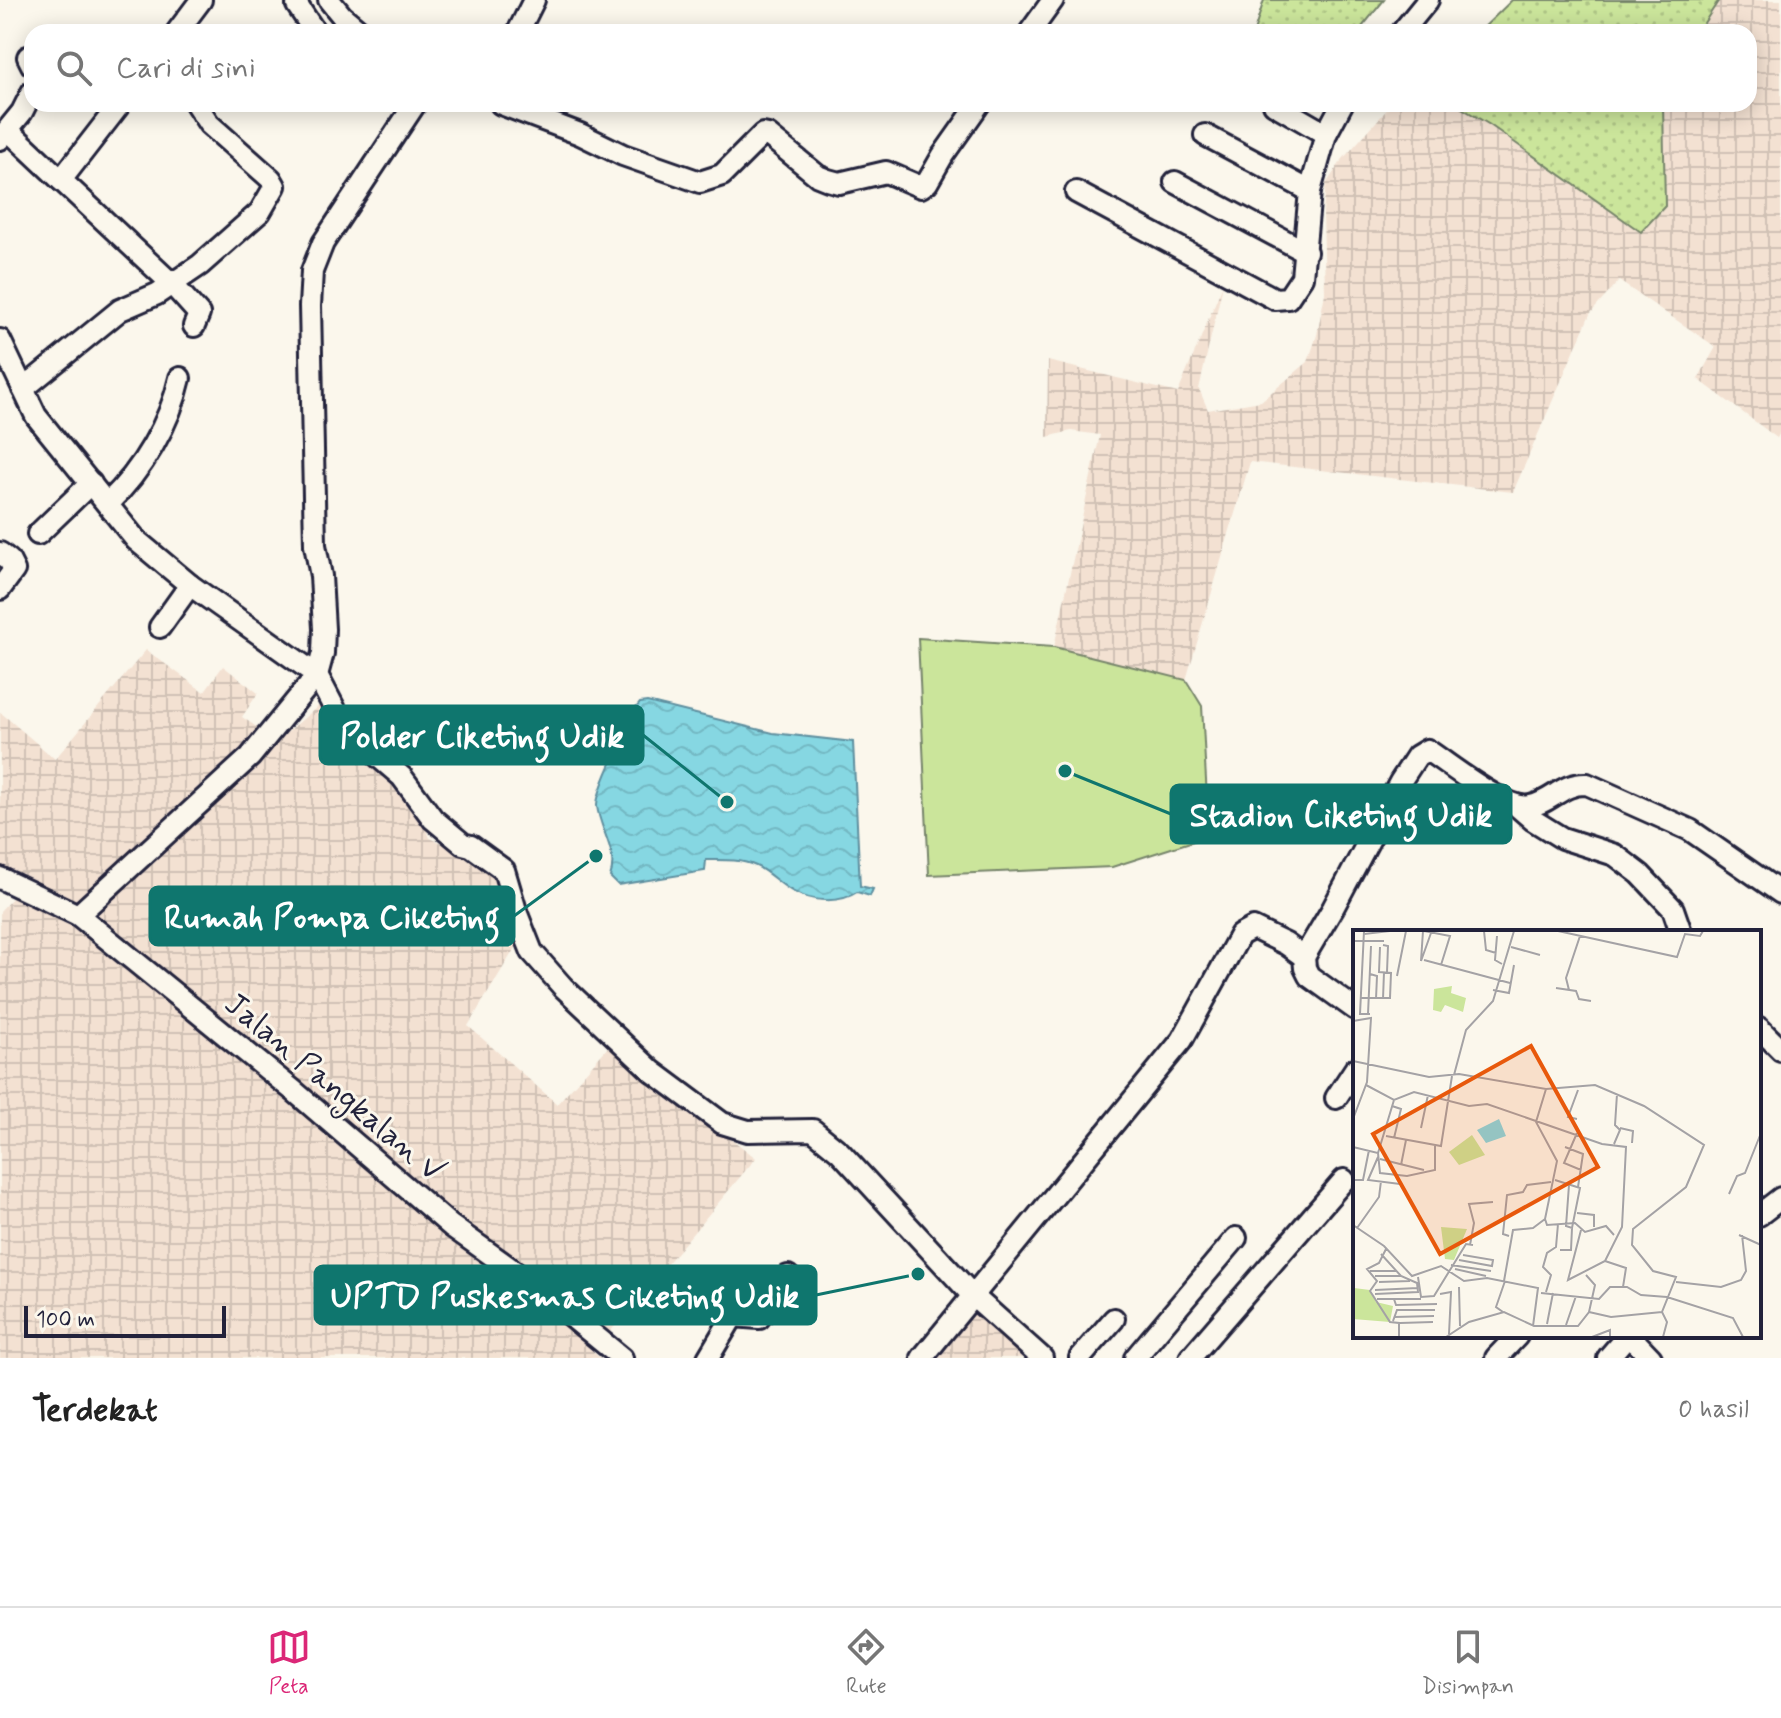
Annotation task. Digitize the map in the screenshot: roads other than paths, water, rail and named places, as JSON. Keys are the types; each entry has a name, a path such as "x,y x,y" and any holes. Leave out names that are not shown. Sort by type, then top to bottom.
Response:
{"street":[{"path":"183,24 201,0"},
{"path":"522,24 534,0"},
{"path":"1036,24 1053,0"},
{"path":"1408,24 1428,0"},
{"path":"297,5 310,24"},
{"path":"24,104 4,135 61,180 172,284 199,314 200,318 194,326"},
{"path":"61,180 114,112"},
{"path":"23,389 120,310 157,294 200,265 260,212 275,186 271,179 209,124 201,112"},
{"path":"78,915 250,757 317,675 323,653 324,629 321,576 315,545 312,271 332,226 406,112"},
{"path":"522,112 580,134 623,155 700,182 722,175 763,134 818,176 828,180 839,183 886,172 921,187 927,183 968,112"},
{"path":"1288,112 1326,134"},
{"path":"1076,192 1275,299 1288,298 1302,277 1310,191 1326,134 1338,112"},
{"path":"1205,135 1310,191"},
{"path":"1175,182 1306,252"},
{"path":"0,340 36,416 136,540 190,585 317,675 340,719 353,735 402,777 433,819 463,844 471,846 504,870 532,952 563,987 652,1071 722,1123 748,1131 805,1129 819,1133 849,1161 974,1297 1042,1358"},
{"path":"108,503 120,493 157,438 176,396 180,378"},
{"path":"38,534 91,483"},
{"path":"0,553 9,560 14,570 0,589"},
{"path":"160,627 190,585"},
{"path":"1353,1008 1309,976 1304,957 1400,782 1421,751 1427,750 1562,838 1615,855 1673,909 1680,930"},
{"path":"1518,807 1541,803 1573,783 1587,784 1690,830 1781,893"},
{"name":"Jalan Pangkalan V","path":"0,878 78,915 294,1091 451,1226 528,1281 622,1358"},
{"path":"922,1358 1182,1040 1240,935 1253,928 1261,930 1304,957"},
{"path":"1761,1030 1781,1050"},
{"path":"1336,1098 1353,1072"},
{"path":"1190,1358 1344,1180"},
{"path":"1761,1213 1781,1198"},
{"path":"1135,1358 1236,1238"},
{"path":"708,1358 733,1316 759,1318 788,1276"},
{"path":"1080,1358 1114,1319"},
{"path":"1496,1358 1515,1338"},
{"path":"1608,1358 1627,1338"},
{"path":"1631,1338 1651,1358"}],"water":[{"path":"647,702 773,733 853,742 860,886 873,889 870,896 857,892 834,900 808,897 787,888 756,866 725,860 706,860 705,871 618,885 610,877 612,859 599,815 598,798 636,708 640,703"}],"place":[{"name":"Stadion Ciketing Udik","path":"1065,771"},
{"name":"Polder Ciketing Udik","path":"727,802"},
{"name":"Rumah Pompa Ciketing","path":"596,856"},
{"name":"UPTD Puskesmas Ciketing Udik","path":"918,1274"}]}
